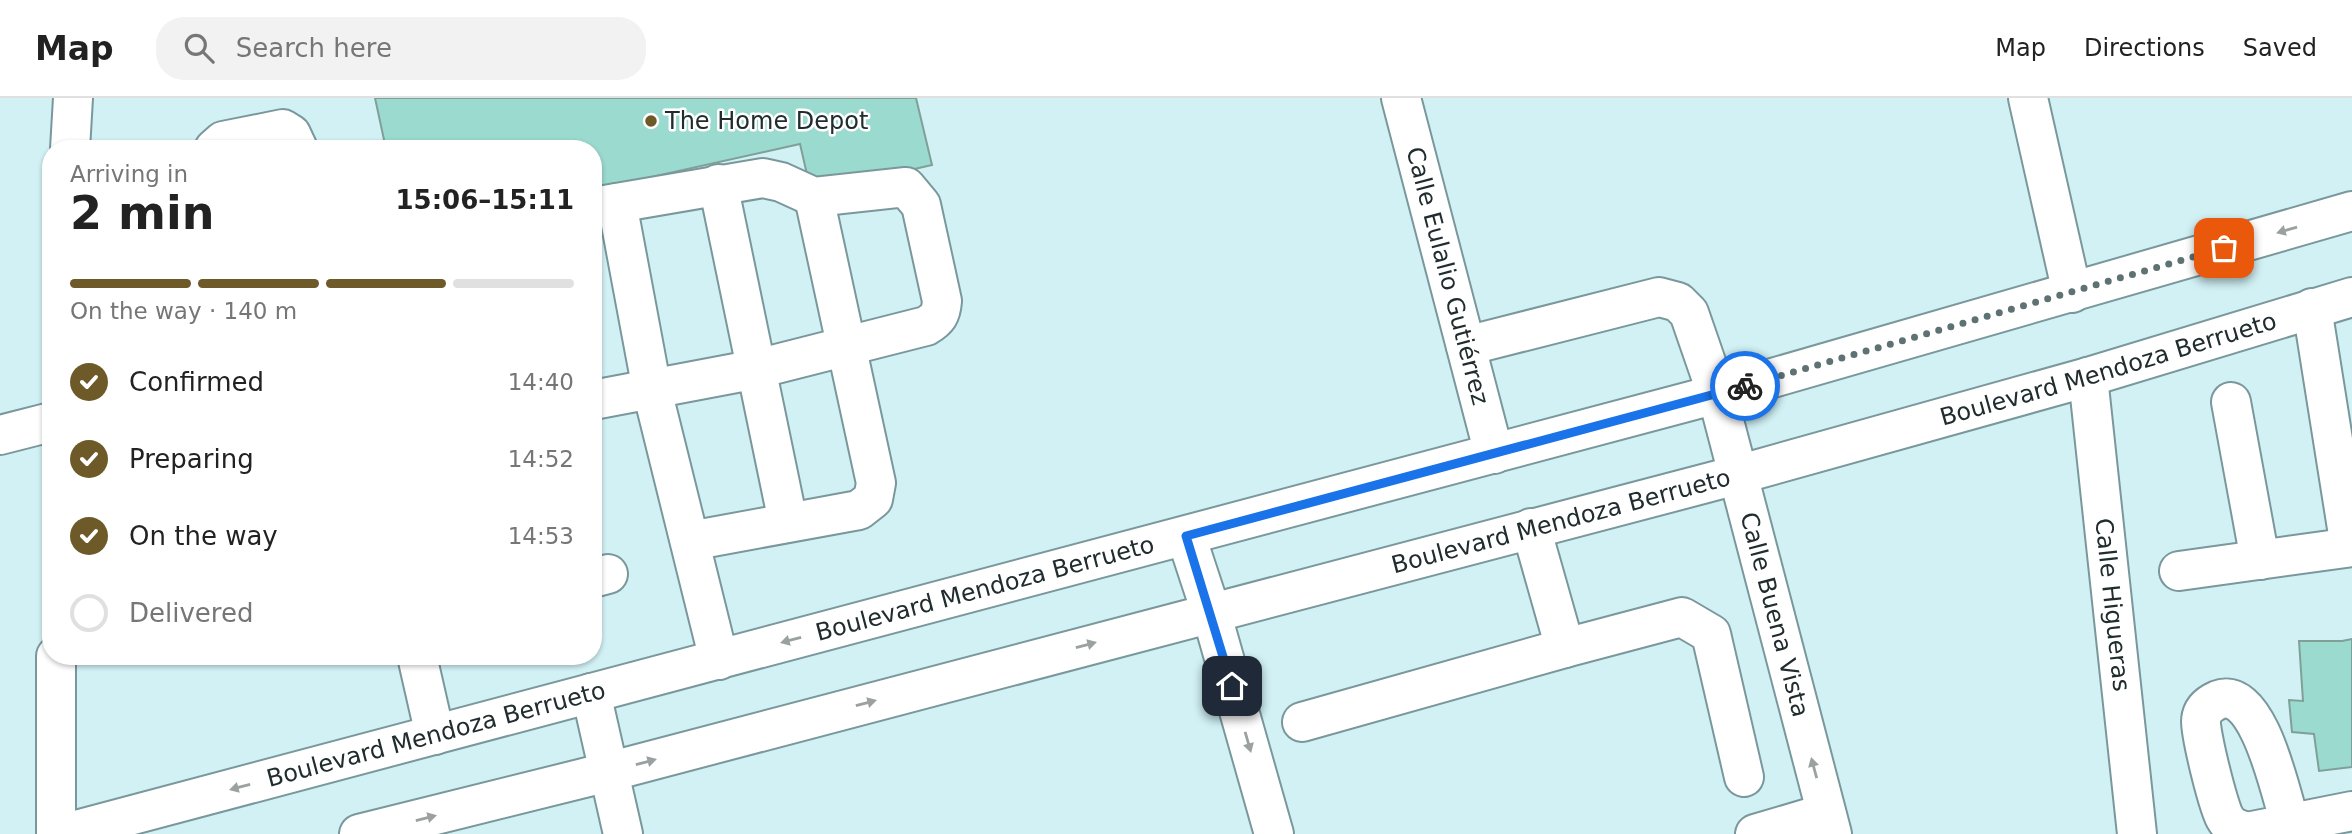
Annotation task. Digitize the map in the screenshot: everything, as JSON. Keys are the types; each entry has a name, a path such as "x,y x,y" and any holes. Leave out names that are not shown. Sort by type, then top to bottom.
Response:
{"main road":[{"name":"Calle Eulalio Gutiérrez","path":"1401,98 1494,454"},
{"path":"2028,98 2071,293"},
{"path":"228,140 283,129 291,134 294,140"},
{"path":"602,398 652,390 757,369 926,326 936,321 941,313 942,301 921,205 906,187 814,197 780,182 763,178 605,205 652,390 690,541 719,660"},
{"path":"718,184 788,522"},
{"path":"690,541 859,510 873,499 876,483 814,197"},
{"name":"Boulevard Mendoza Berrueto","path":"59,834 1717,394 2352,211"},
{"name":"Calle Buena Vista","path":"1466,346 1659,297 1678,302 1689,313 1717,394 1829,824"},
{"name":"Boulevard Mendoza Berrueto","path":"359,834 608,772 1737,475 2088,377 2352,297"},
{"path":"2179,571 2351,547 2312,308"},
{"name":"Calle Higueras","path":"2088,377 2137,834"},
{"path":"2231,402 2260,560"},
{"path":"0,435 42,424"},
{"path":"1531,528 1565,648"},
{"path":"1186,536 1211,612 1274,834"},
{"path":"1302,722 1682,617 1711,634 1744,777"},
{"path":"56,665 59,834"},
{"path":"419,665 435,735"},
{"path":"591,694 623,834"},
{"path":"2290,823 2352,811"},
{"path":"1755,834 1829,824"}],"building":[{"name":"The Home Depot","path":"375,98 916,98 932,165 822,190 809,183 800,144 602,188 602,140 384,140"},
{"path":"2352,639 2352,767 2319,771 2314,734 2292,732 2289,700 2303,701 2299,641"}],"way so far":[{"path":"1745,386 2224,248"}],"place":[{"name":"The Home Depot","path":"651,121"}],"route":[{"path":"1232,686 1186,536 1745,386"}]}
